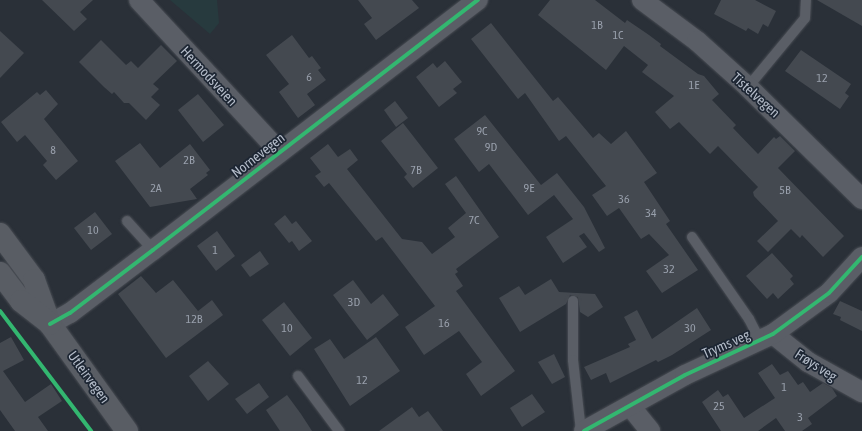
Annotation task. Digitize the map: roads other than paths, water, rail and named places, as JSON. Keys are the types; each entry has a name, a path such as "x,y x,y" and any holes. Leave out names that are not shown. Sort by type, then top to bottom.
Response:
{"main road":[{"name":"Utleirvegen","path":"0,234 34,280 50,324 127,431"},
{"name":"Utleirvegen","path":"0,273 21,301 50,324"}],"street":[{"name":"Hermodsveien","path":"139,0 280,152"},
{"name":"Nornevegen","path":"50,324 70,313 478,0"},
{"name":"Tistelvegen","path":"642,0 697,41 748,87 862,199"},
{"name":"Tryms veg","path":"584,431 685,376 766,338 829,293 862,257"},
{"name":"Frøys veg","path":"766,338 862,392"},
{"path":"630,406 650,431"}],"lane":[{"path":"748,87 805,18 806,0"},
{"path":"127,221 153,250"},
{"name":"Tryms veg","path":"692,238 749,319 766,338"},
{"path":"573,301 573,360 581,431"},
{"path":"298,376 340,431"}]}
